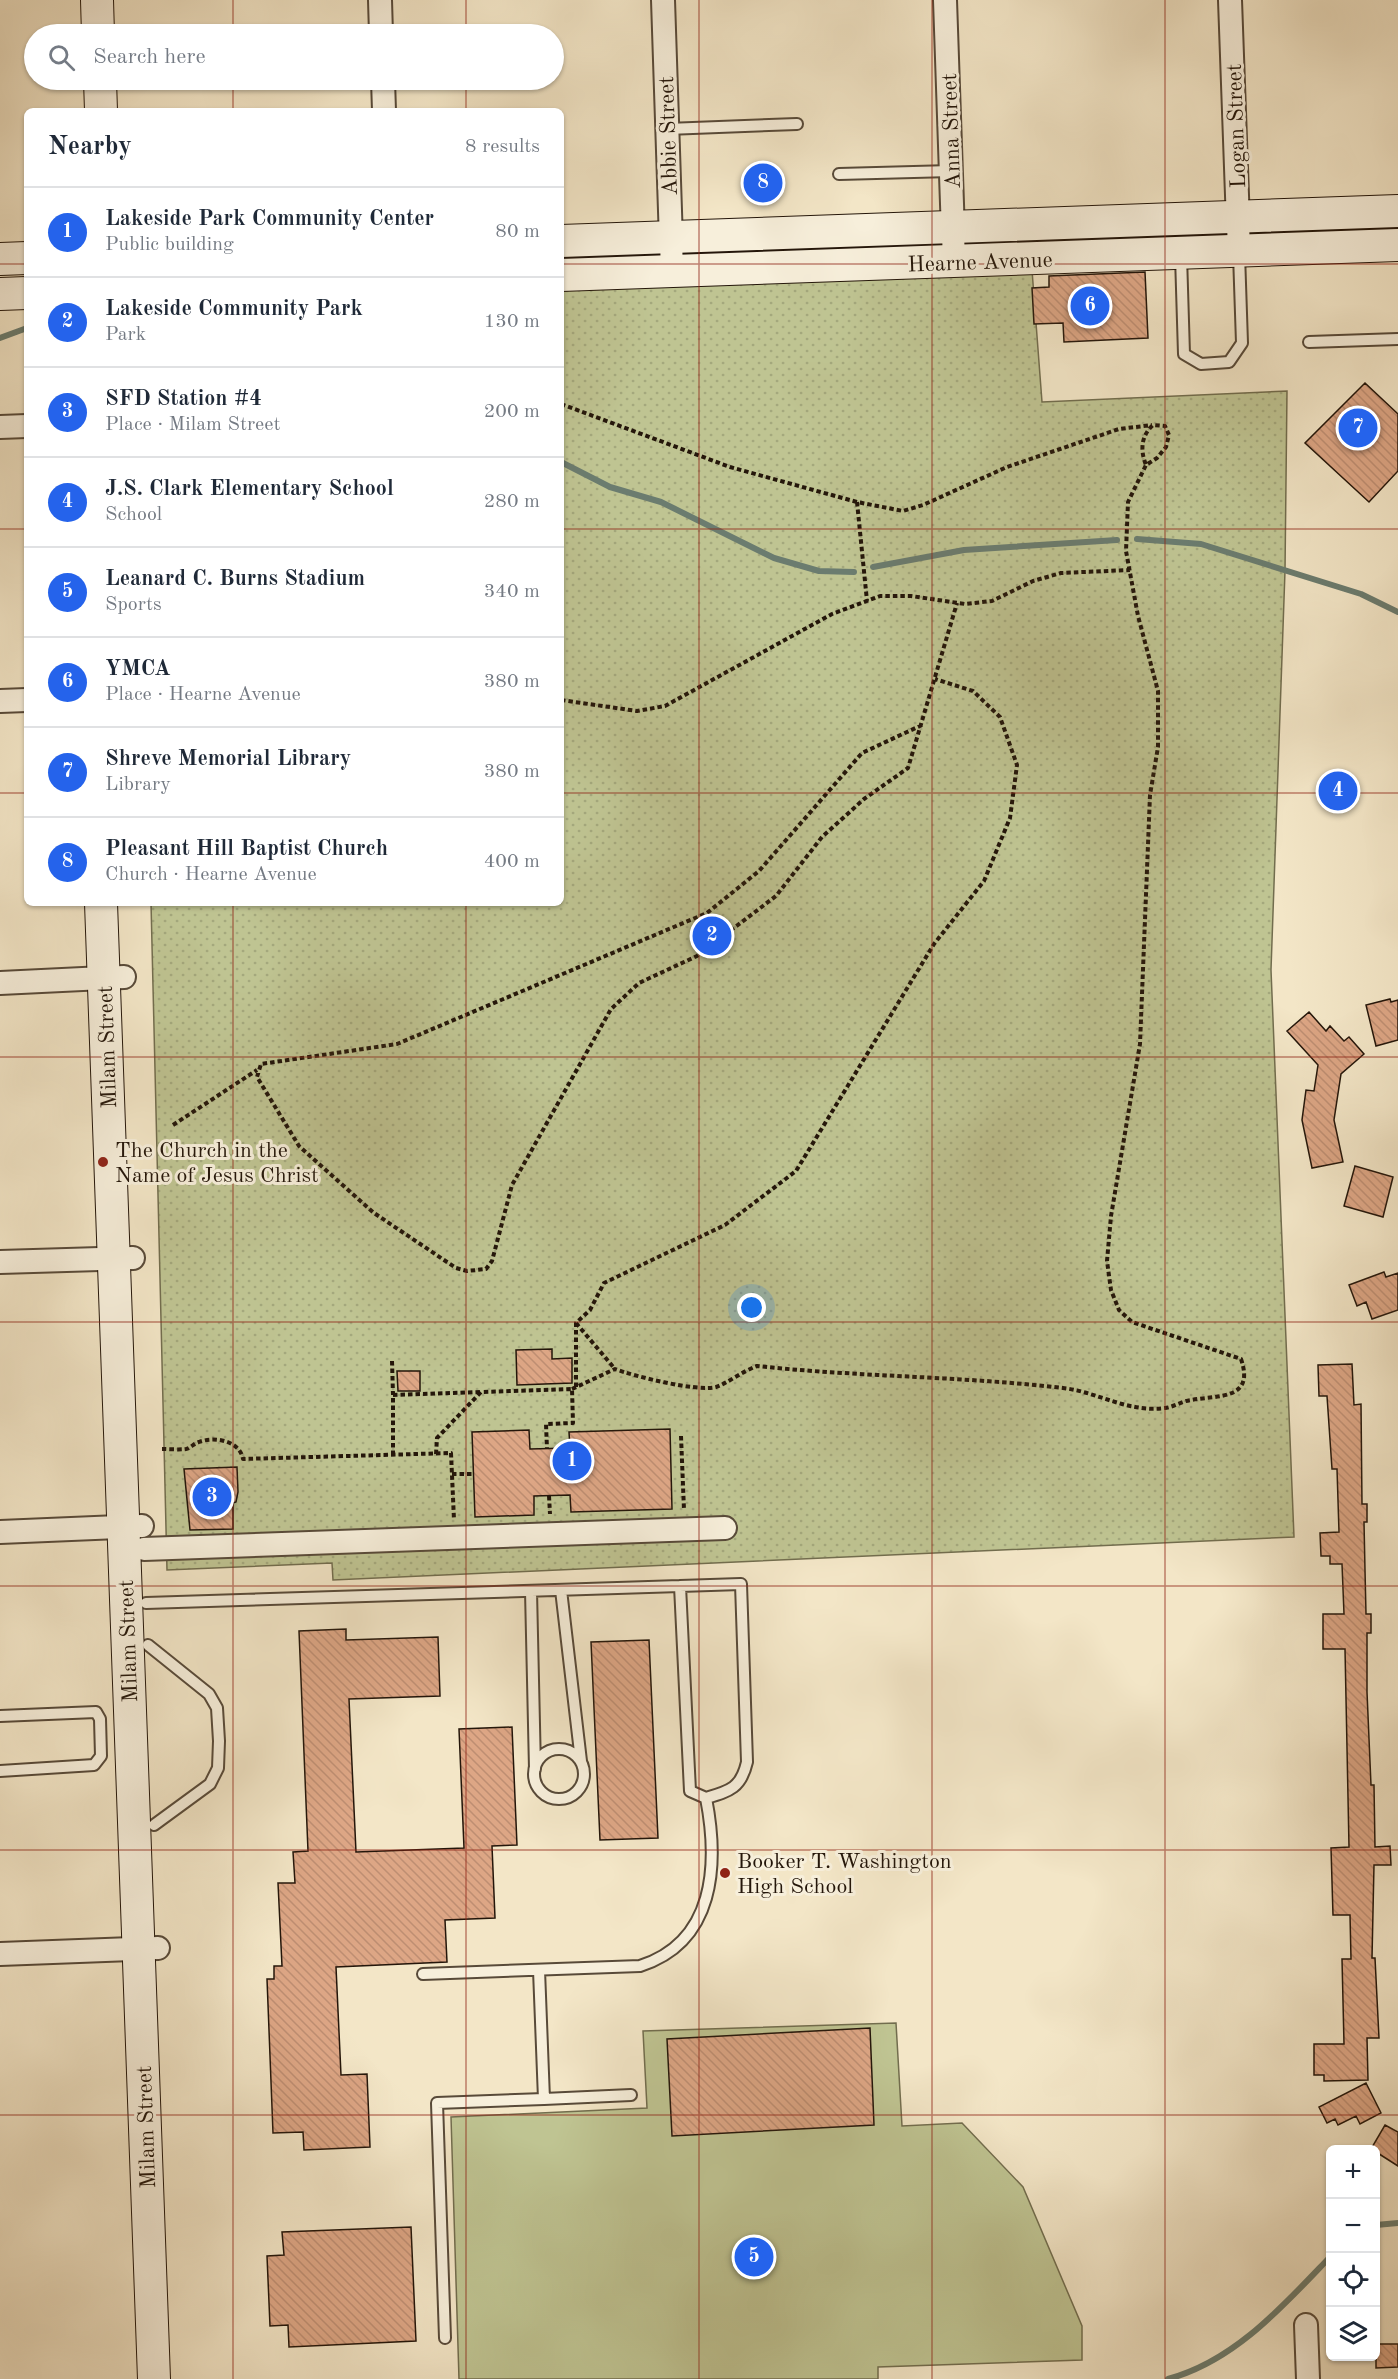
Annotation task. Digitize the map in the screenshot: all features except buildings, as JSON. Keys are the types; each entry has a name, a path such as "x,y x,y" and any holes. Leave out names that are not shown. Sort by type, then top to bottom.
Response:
{"street":[{"path":"97,0 98,24"},
{"path":"380,0 381,24"},
{"name":"Abbie Street","path":"663,0 672,271"},
{"name":"Anna Street","path":"945,0 954,261"},
{"name":"Logan Street","path":"1230,0 1239,251"},
{"path":"100,90 101,108"},
{"path":"383,90 384,108"},
{"name":"Hearne Avenue","path":"564,241 1398,211"},
{"name":"Hearne Avenue","path":"564,275 1398,245"},
{"path":"0,259 24,258"},
{"path":"0,294 24,293"},
{"path":"0,427 24,426"},
{"path":"0,701 24,700"},
{"name":"Milam Street","path":"102,906 114,977"},
{"name":"Milam Street","path":"122,906 114,977 123,1258 136,1534 148,1948 154,2379"},
{"path":"0,982 114,977"},
{"path":"0,1262 123,1258"},
{"path":"0,1532 136,1534 725,1528"},
{"name":"Milam Street","path":"136,1534 146,1603 148,1645 154,1825 148,1948 174,2379"},
{"path":"0,1954 148,1948"},
{"path":"1306,2325 1308,2379"}],"lane":[{"path":"667,129 797,124"},
{"path":"839,174 951,171"},
{"path":"1181,253 1184,354 1201,364 1229,362 1242,343 1239,251"},
{"path":"1309,342 1398,339"},
{"path":"146,1603 741,1584 747,1762 743,1778 729,1792 706,1798 690,1791 680,1586"},
{"path":"531,1591 534,1778 541,1792 555,1799 563,1799 577,1792 584,1778 561,1590"},
{"path":"148,1645 209,1694 217,1708 219,1741 218,1768 210,1784 154,1825"},
{"path":"0,1716 96,1712 99,1719 101,1756 94,1765 0,1771"},
{"path":"535,1769 537,1761 550,1750 567,1750 581,1761"},
{"path":"423,1974 640,1966 658,1960 693,1931 708,1894 711,1826 706,1798"},
{"path":"539,1970 544,2099"},
{"path":"446,2338 437,2103 631,2095"}],"path":[{"path":"564,405 730,467 857,502 903,511 923,505 1007,468 1108,433 1153,425 1165,426 1169,435 1166,447 1157,458 1146,465 1128,502 1126,551 1138,616 1158,692 1158,747 1150,795 1140,1044 1112,1216 1107,1262 1111,1290 1119,1310 1132,1322 1241,1359 1245,1372 1244,1383 1238,1391 1188,1400 1166,1408 1129,1408 1066,1388 757,1365 739,1372 717,1386 705,1388 632,1376 615,1369 576,1323"},
{"path":"1146,465 1142,442 1146,431 1153,425"},
{"path":"857,502 867,601"},
{"path":"564,699 637,711 665,706 832,614 880,596 911,596 957,603 992,601 1033,581 1061,573 1130,570"},
{"path":"257,1070 257,1077 299,1146 374,1213 456,1268 486,1269 492,1261 512,1185 612,1009 639,983 696,956 776,896 822,837 864,799 908,768 957,603"},
{"path":"547,1449 546,1424 573,1423 576,1323 590,1310 604,1283 725,1225 796,1171 934,944 984,881 1010,818 1017,765 1000,717 974,691 935,679"},
{"path":"173,1125 257,1070 261,1064 398,1044 707,914 759,872 862,753 922,725"},
{"path":"392,1361 393,1455"},
{"path":"393,1395 574,1388 615,1369"},
{"path":"436,1454 437,1438 481,1392"},
{"path":"681,1436 684,1510 681,1515"},
{"path":"162,1449 188,1449 198,1442 214,1440 231,1443 242,1451 243,1459 451,1453 453,1517 458,1524"},
{"path":"452,1474 473,1474"},
{"path":"549,1496 550,1521"}],"green space":[{"path":"1032,270 1042,402 1287,391 1285,571 1271,970 1294,1537 333,1580 332,1563 167,1570 151,906 564,906 564,289"},
{"path":"896,2023 902,2126 962,2123 1023,2187 1082,2326 1082,2360 878,2367 878,2379 459,2379 451,2117 647,2108 643,2031"}],"waterway":[{"path":"0,338 24,329"},
{"path":"564,464 610,487 661,502 774,558 819,571 854,572"},
{"path":"1137,539 1201,544 1361,594 1398,612"},
{"path":"873,567 964,550 1117,540"},
{"path":"1380,2225 1398,2223"},
{"path":"1168,2379 1192,2371 1237,2345 1276,2312 1326,2261"}],"place":[{"name":"Pleasant Hill Baptist Church","path":"763,183"},
{"name":"YMCA","path":"1090,306"},
{"name":"Shreve Memorial Library","path":"1358,428"},
{"name":"J.S. Clark Elementary School","path":"1338,791"},
{"name":"Lakeside Community Park","path":"712,936"},
{"name":"The Church in the Name of Jesus Christ","path":"103,1162"},
{"name":"Lakeside Park Community Center","path":"572,1461"},
{"name":"SFD Station #4","path":"212,1497"},
{"name":"Booker T. Washington High School","path":"725,1873"},
{"name":"Leanard C. Burns Stadium","path":"754,2257"}]}
